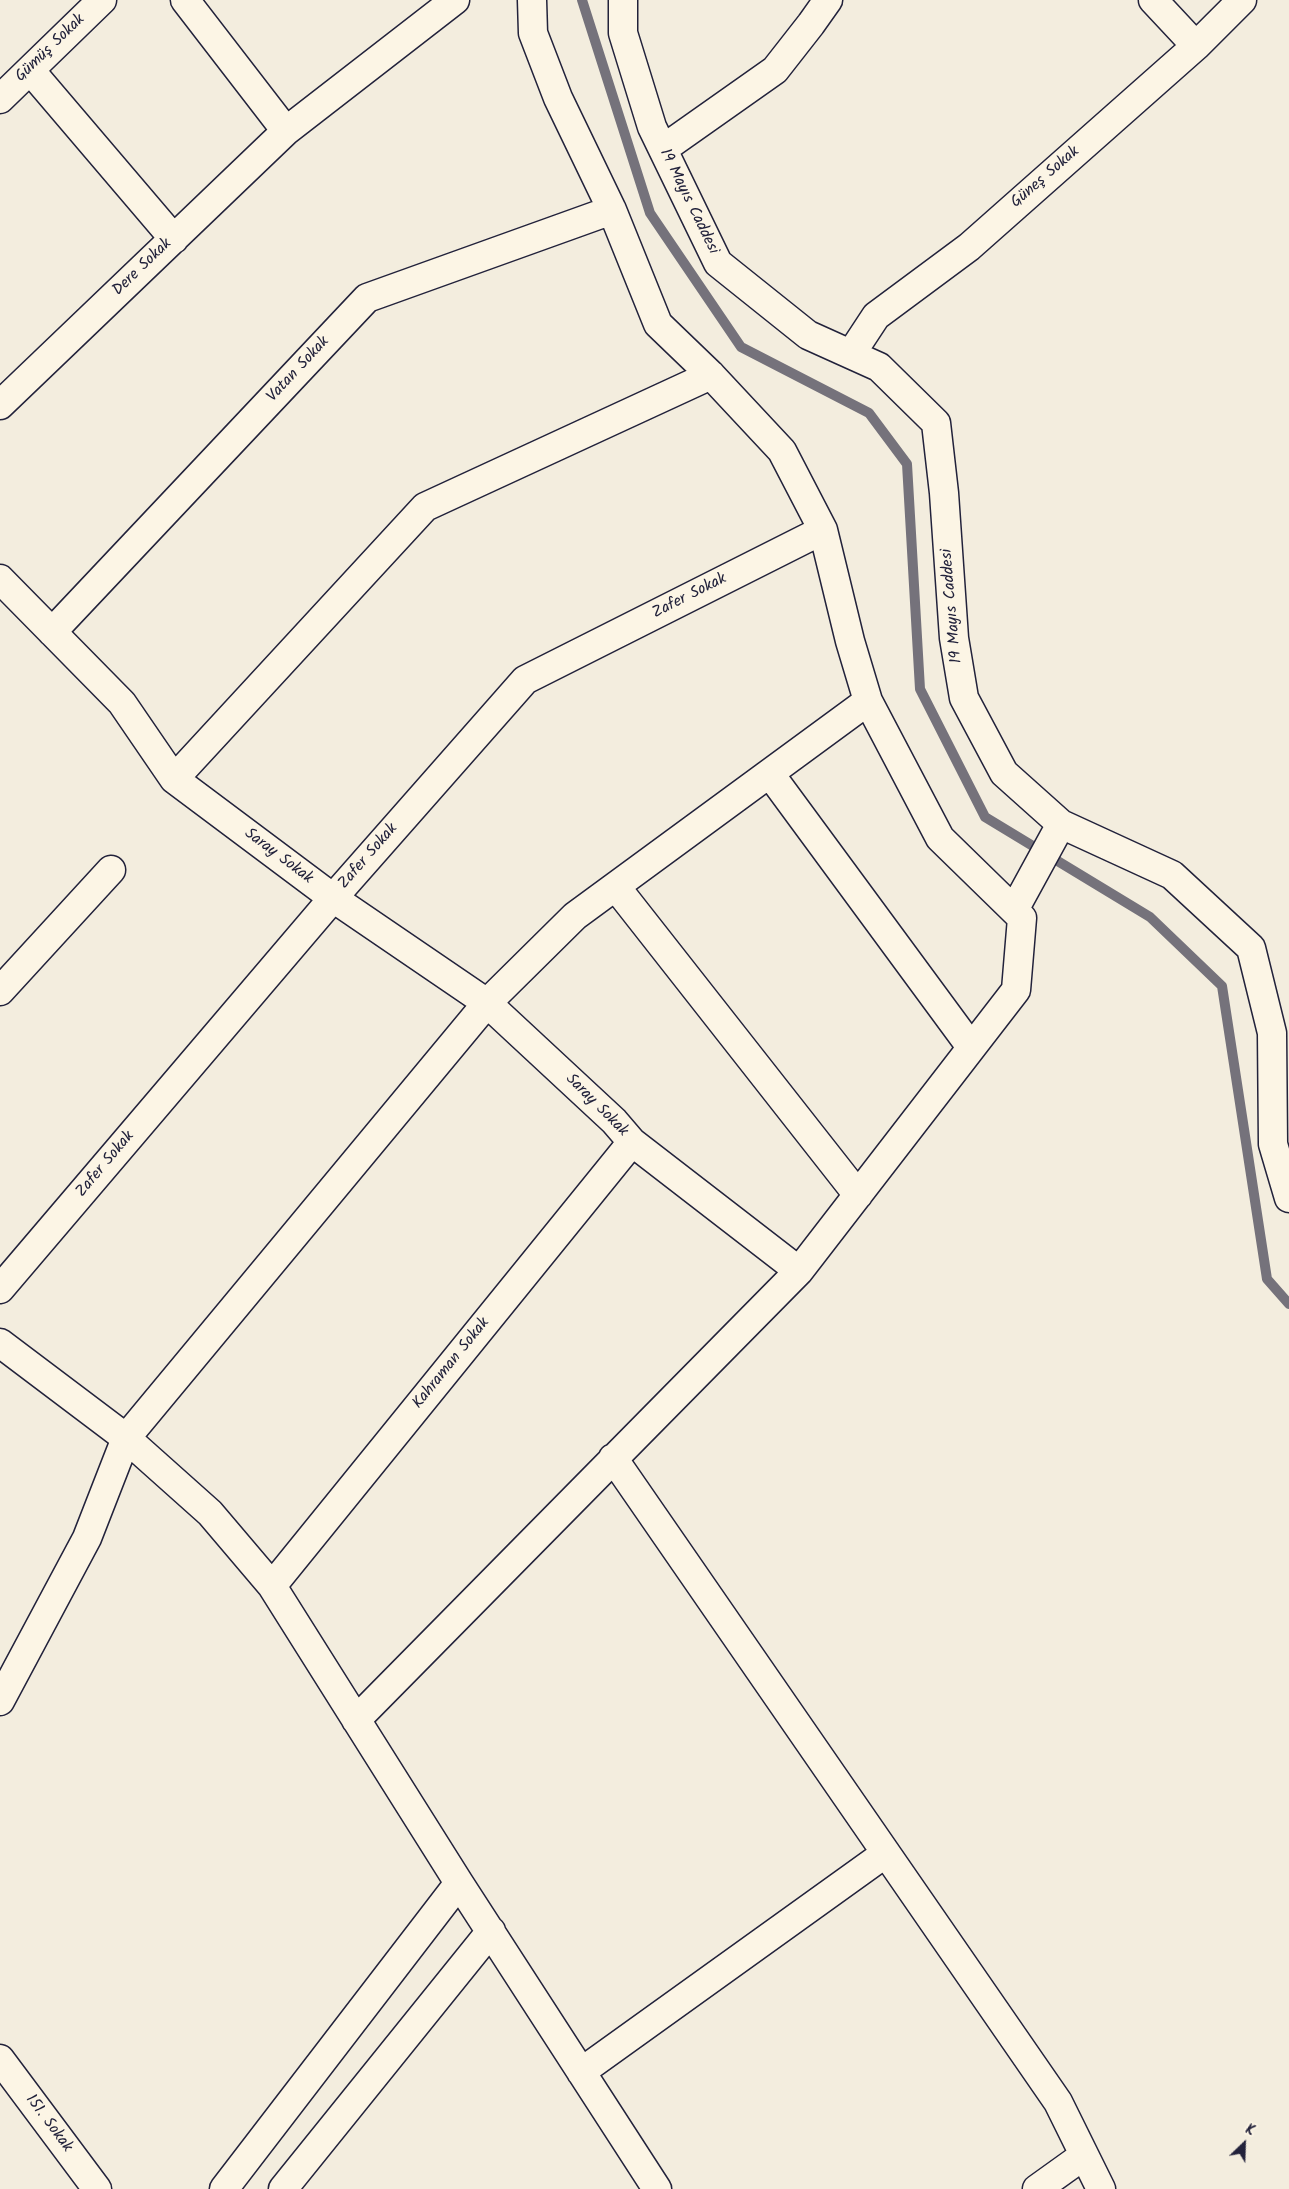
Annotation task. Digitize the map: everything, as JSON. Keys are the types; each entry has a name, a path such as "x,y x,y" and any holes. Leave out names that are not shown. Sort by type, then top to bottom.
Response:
{"street":[{"name":"Gümüş Sokak","path":"0,99 102,0"},
{"path":"186,0 286,131"},
{"name":"Dere Sokak","path":"0,405 286,131 455,0"},
{"path":"356,1720 799,1271 1016,990 1022,918 940,838 868,702 850,641 823,530 782,451 711,376 658,324 612,210 558,98 533,33 532,0"},
{"name":"19 Mayıs Caddesi","path":"622,0 623,33 652,127 718,263 808,335 879,367 936,423 944,493 954,638 964,698 1004,773 1061,824 1172,875 1251,948 1272,1033 1273,1144 1289,1198"},
{"path":"663,149 774,70 828,0"},
{"path":"1153,0 1196,46"},
{"name":"Güneş Sokak","path":"851,354 876,316 969,247 1196,46 1242,0"},
{"path":"30,70 174,239"},
{"name":"Vatan Sokak","path":"52,632 368,298 612,210"},
{"path":"174,779 425,507 711,376"},
{"name":"Zafer Sokak","path":"0,1289 333,898 525,680 823,530"},
{"name":"Saray Sokak","path":"0,579 122,703 174,779 333,898 487,1003 614,1121 632,1142 799,1271"},
{"path":"0,1701 87,1538 126,1438 487,1003 575,916 868,702"},
{"path":"770,774 971,1048"},
{"path":"1014,910 1061,824"},
{"path":"0,991 111,870"},
{"path":"616,887 858,1195"},
{"name":"Kahraman Sokak","path":"272,1586 632,1142"},
{"path":"0,1343 126,1438 210,1513 272,1586 459,1883 657,2189"},
{"path":"613,1458 1058,2102 1101,2189"},
{"path":"581,2072 886,1853"},
{"path":"224,2189 459,1883"},
{"path":"283,2189 490,1931"},
{"name":"151. Sokak","path":"0,2059 97,2189"},
{"path":"1037,2189 1084,2156"}],"waterway":[{"path":"582,0 650,213 741,347 869,413 907,464 920,689 985,817 1150,917 1222,986 1267,1279 1289,1304"}]}
